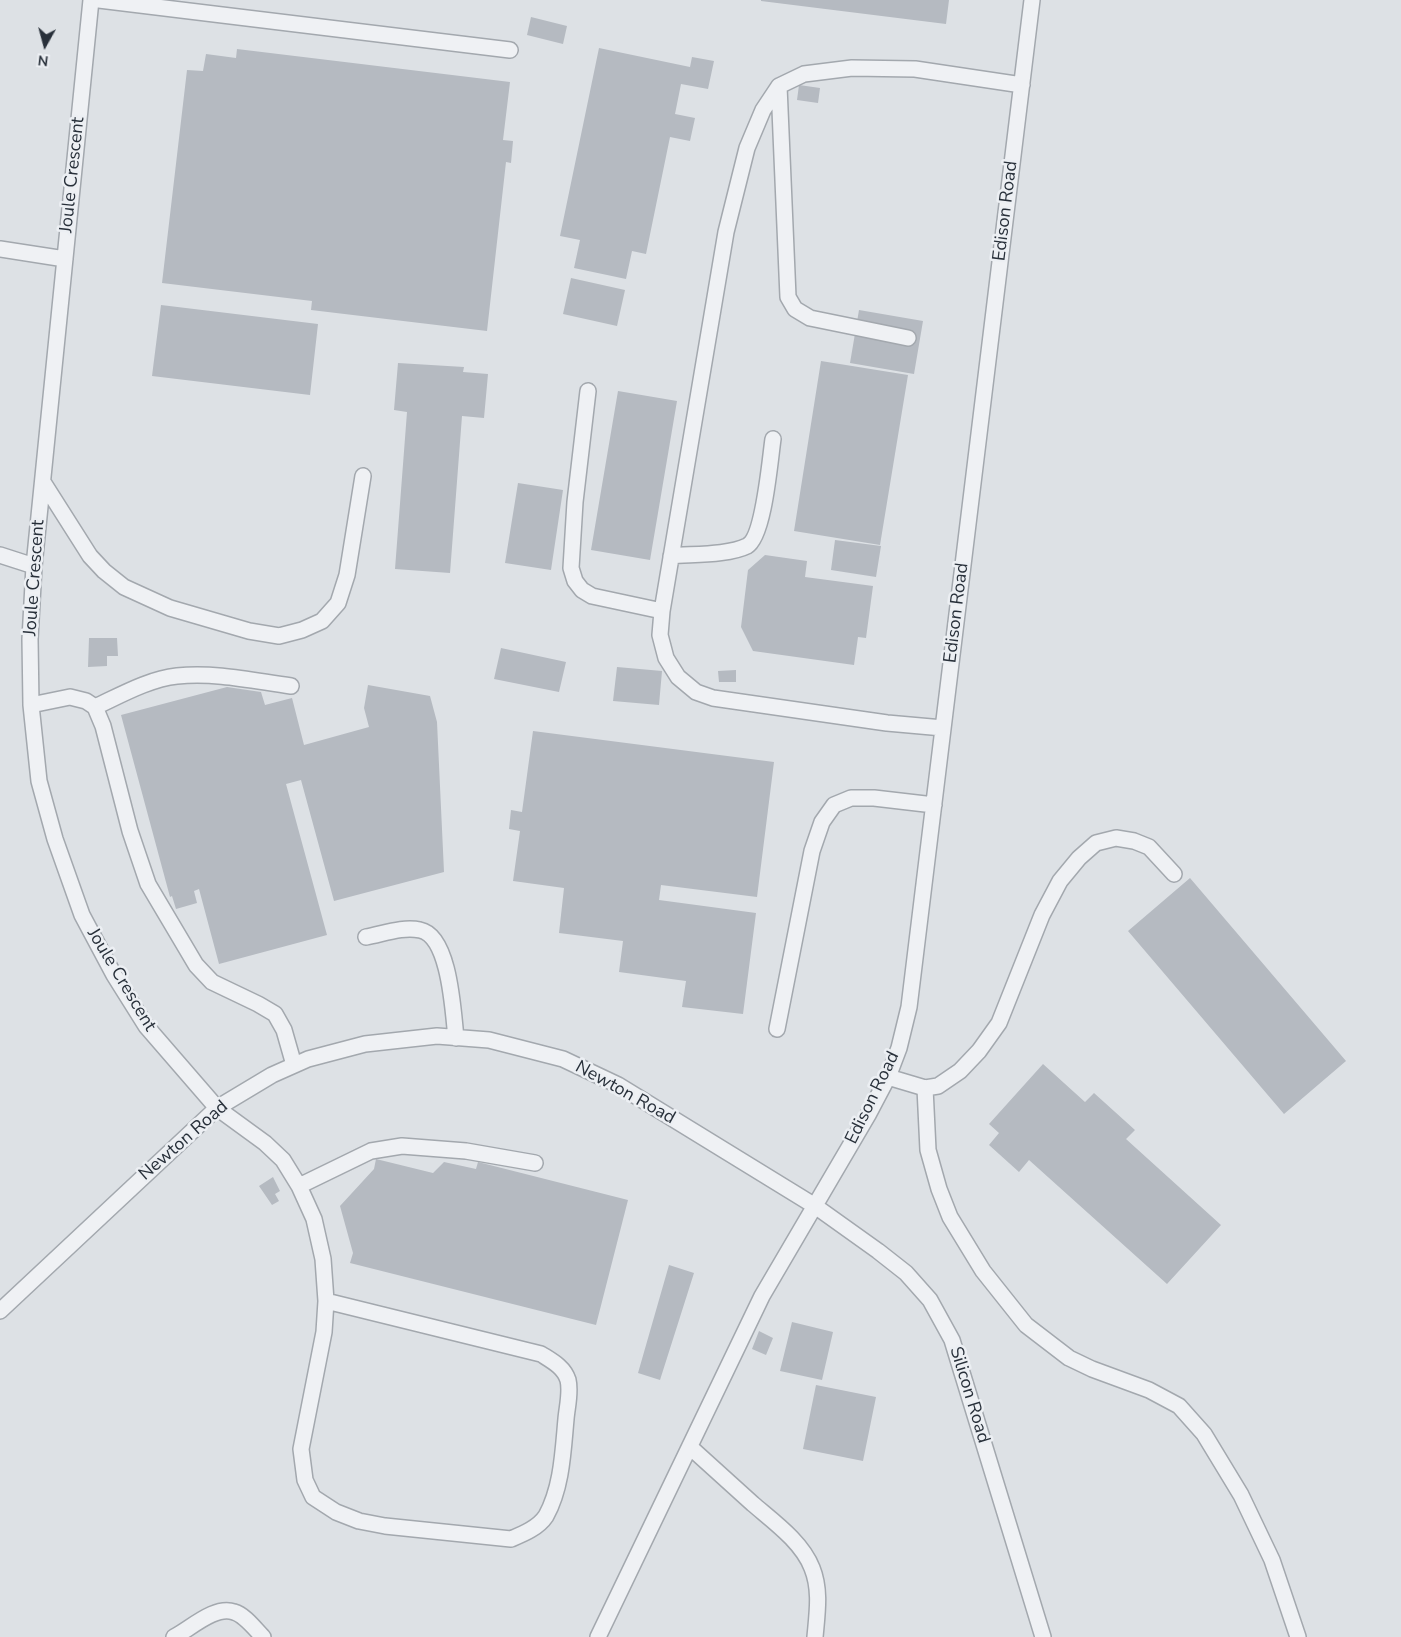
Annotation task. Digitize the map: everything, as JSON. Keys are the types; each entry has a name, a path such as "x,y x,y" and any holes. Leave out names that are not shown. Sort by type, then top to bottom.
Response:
{"lane":[{"name":"Joule Crescent","path":"91,0 34,566 30,639 31,705 39,781 55,839 82,915 114,975 146,1026 217,1108 265,1143 283,1160 299,1186 314,1219 323,1259 326,1301 324,1332 301,1449 305,1480 313,1497 336,1512 359,1521 385,1526 511,1539 528,1532 545,1518 559,1480 568,1398 568,1380 558,1365 541,1354 326,1301"},
{"path":"99,0 510,50"},
{"name":"Edison Road","path":"598,1637 762,1296 868,1115 888,1077 899,1048 909,1007 1032,0"},
{"path":"943,728 887,723 713,698 696,692 678,677 666,658 660,635 662,611 726,232 747,148 763,110 779,86 804,74 852,68 915,69 1022,85"},
{"path":"779,86 788,297 795,309 810,318 908,338"},
{"path":"0,249 65,259"},
{"path":"588,391 572,540 571,568 575,581 582,590 592,596 662,611"},
{"path":"671,556 732,551 749,545 758,533 773,439"},
{"path":"43,482 90,556 104,571 124,587 170,608 250,631 279,636 302,630 322,621 338,603 348,575 363,476"},
{"path":"0,555 34,566"},
{"path":"95,707 142,686 176,676 213,674 292,686"},
{"path":"31,705 70,697 86,701 95,707 103,726 130,831 148,884 196,965 212,982 275,1014 284,1030 294,1065"},
{"path":"777,1029 812,851 822,822 834,805 851,798 874,798 934,805"},
{"path":"888,1077 925,1088 938,1086 960,1071 979,1051 999,1023 1042,915 1060,881 1079,858 1096,843 1116,838 1134,841 1149,847 1174,874"},
{"path":"366,937 405,929 421,930 435,940 446,962 456,1038"},
{"name":"Newton Road","path":"0,1311 217,1108 272,1075 294,1065 308,1059 365,1044 437,1036 489,1040 563,1059 618,1085 815,1206"},
{"path":"925,1088 928,1150 939,1189 950,1217 983,1270 1026,1325 1068,1358 1149,1390 1179,1406 1204,1434 1241,1495 1272,1560 1298,1637"},
{"path":"299,1186 371,1151 402,1146 466,1151 535,1163"},
{"name":"Silicon Road","path":"815,1206 906,1273 930,1300 952,1340 1043,1637"},
{"path":"690,1447 782,1529 804,1553 813,1569 817,1586 818,1601 815,1637"},
{"path":"174,1637 213,1614 226,1610 235,1612 242,1617 263,1637"}],"building":[{"path":"761,0 949,0 946,24"},
{"path":"531,17 567,26 563,44 527,35"},
{"path":"599,48 690,67 692,57 714,61 708,89 681,84 675,114 695,118 690,141 670,137 646,254 632,251 626,279 574,268 580,240 560,236"},
{"path":"237,49 510,82 503,140 513,141 511,163 506,162 487,331 311,310 312,301 162,283 187,70 203,71 206,54 236,58"},
{"path":"799,85 820,88 818,103 797,100"},
{"path":"571,278 625,290 617,326 563,314"},
{"path":"161,305 318,324 310,395 152,376"},
{"path":"859,310 923,321 914,374 850,363"},
{"path":"821,361 908,375 880,545 794,531"},
{"path":"398,363 464,367 463,372 488,374 484,418 462,416 450,573 395,569 407,412 394,410"},
{"path":"618,391 677,401 650,560 591,550"},
{"path":"518,483 563,490 551,570 505,563"},
{"path":"835,540 881,546 876,577 831,570"},
{"path":"765,555 807,561 805,577 873,586 866,638 858,637 854,665 753,651 741,627 748,570"},
{"path":"89,638 117,638 118,656 107,656 107,666 88,667"},
{"path":"501,648 566,662 559,692 494,679"},
{"path":"617,667 662,671 659,705 613,701"},
{"path":"736,670 736,682 719,682 718,671"},
{"path":"368,685 430,696 437,722 444,872 334,901 301,780 286,784 327,935 219,964 199,889 194,891 197,903 176,909 172,896 170,897 121,715 227,687 261,692 265,705 292,698 304,745 369,727 364,708"},
{"path":"533,731 774,762 757,897 661,885 659,900 756,913 743,1014 682,1007 686,981 619,972 623,941 559,933 564,888 513,881 520,831 509,829 511,810 522,812"},
{"path":"1190,878 1346,1061 1284,1114 1128,931"},
{"path":"1043,1064 1085,1102 1094,1093 1135,1130 1126,1139 1221,1225 1167,1284 1029,1160 1019,1172 989,1145 999,1133 989,1124"},
{"path":"376,1159 433,1173 444,1162 476,1169 478,1162 628,1200 596,1325 350,1263 353,1253 340,1206 374,1169"},
{"path":"273,1177 280,1191 275,1194 279,1201 272,1205 259,1186"},
{"path":"669,1265 694,1273 660,1380 638,1373"},
{"path":"792,1322 833,1332 822,1380 780,1371"},
{"path":"759,1331 773,1338 766,1355 752,1349"},
{"path":"816,1385 876,1397 863,1461 803,1449"}]}
